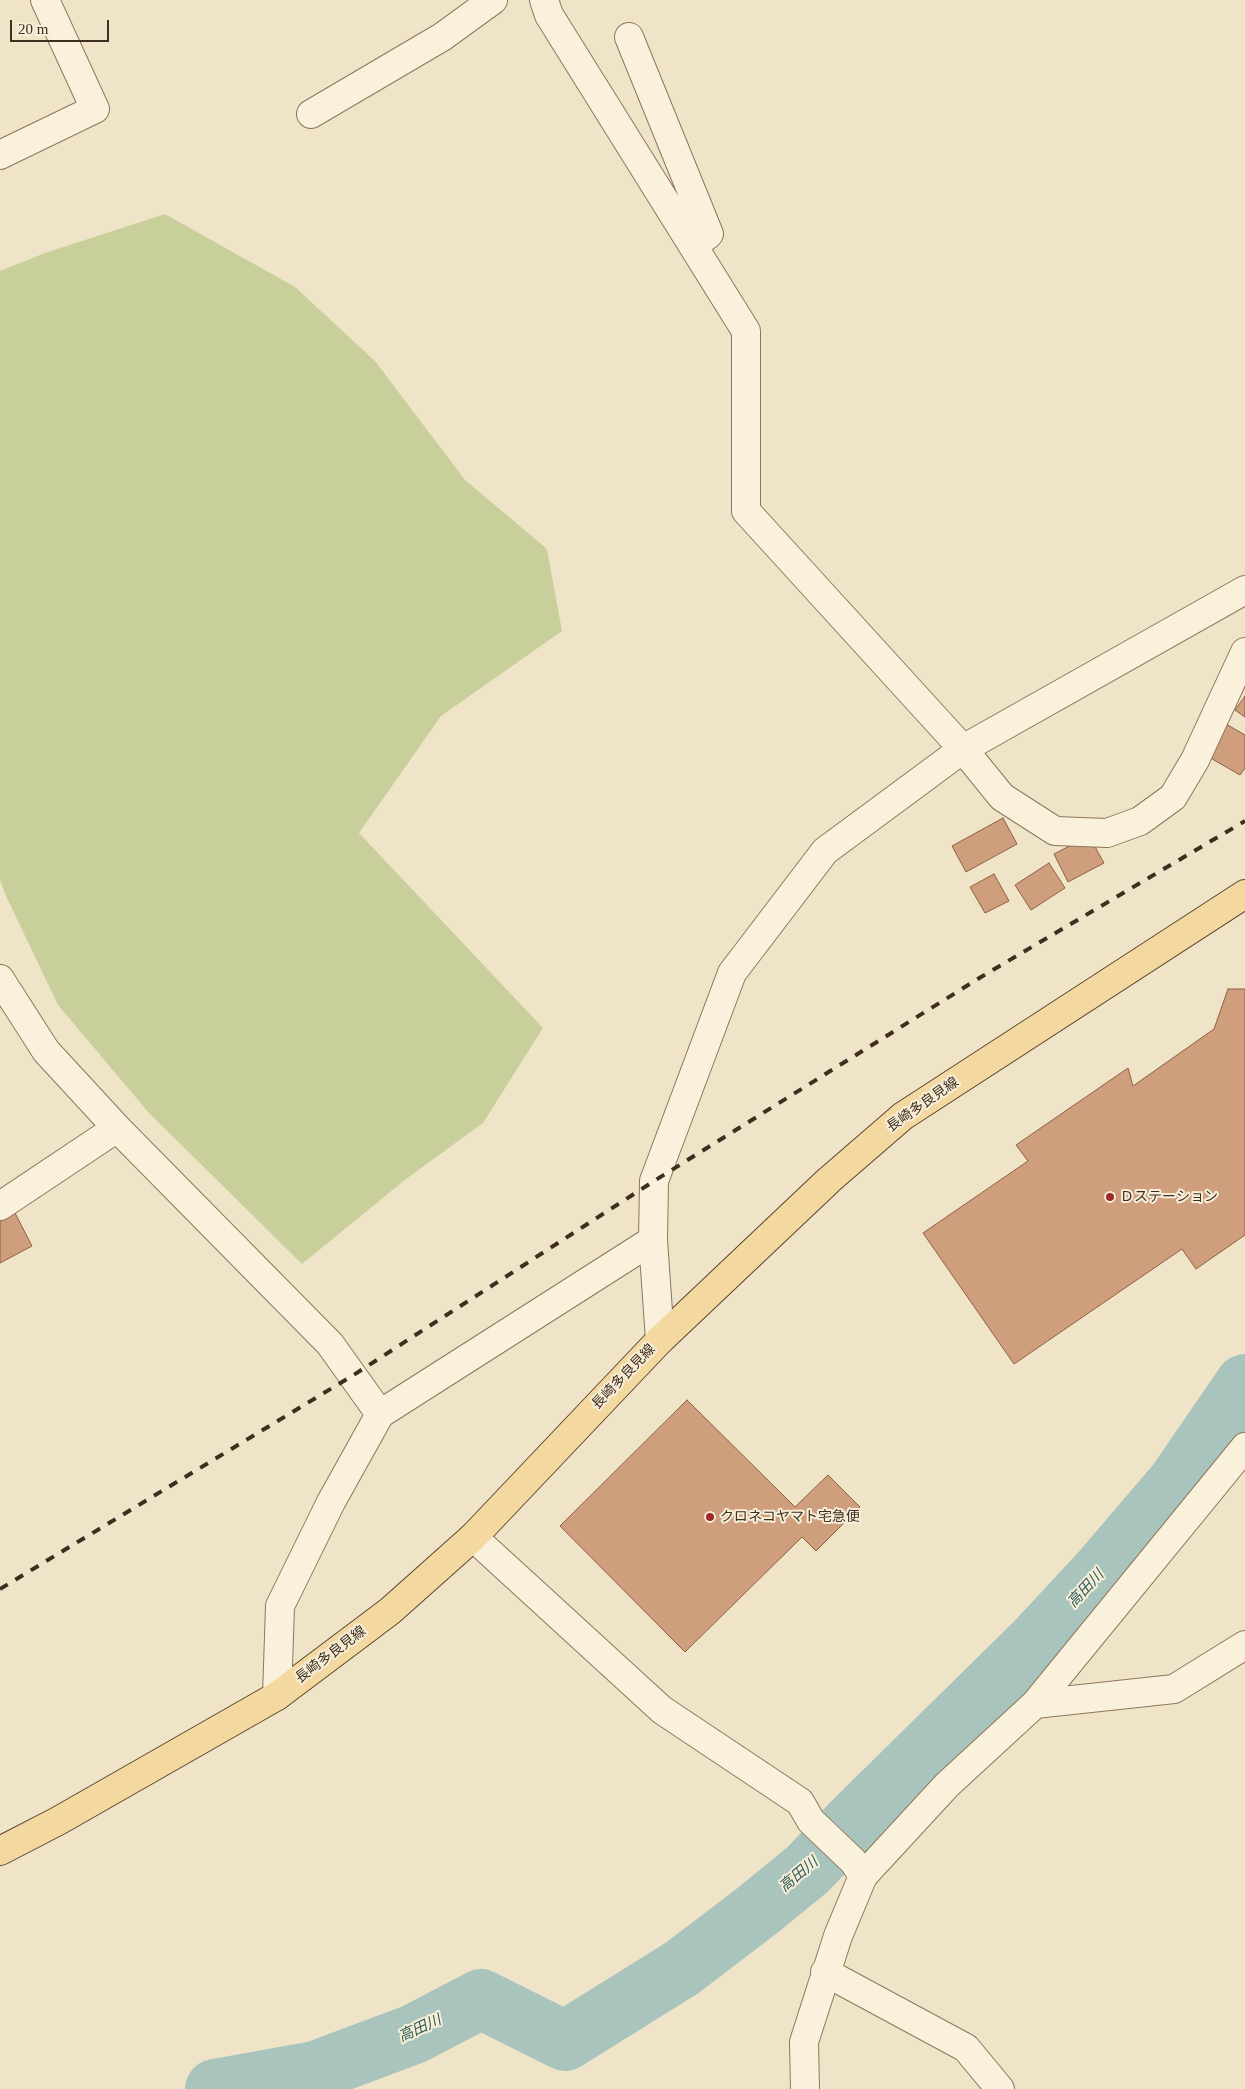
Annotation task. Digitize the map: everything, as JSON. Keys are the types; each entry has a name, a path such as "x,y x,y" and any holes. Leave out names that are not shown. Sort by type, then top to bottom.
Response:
{"main road":[{"name":"長崎多良見線","path":"0,1851 58,1821 277,1696 390,1611 473,1536 660,1340 829,1180 903,1116 1243,898"}],"street":[{"path":"0,155 95,109 45,0"},
{"path":"311,114 442,37 494,0"},
{"path":"544,0 549,15 746,331 746,511 963,750 1002,797 1055,831 1107,833 1140,821 1173,797 1195,760 1245,652"},
{"path":"629,37 709,234 692,246"},
{"path":"660,1340 654,1240 654,1181 732,973 824,851 963,750 1245,590"},
{"path":"0,979 46,1050 117,1128 330,1344 380,1414"},
{"path":"0,1206 117,1128"},
{"path":"277,1696 280,1606 331,1502 380,1414 654,1240"},
{"path":"805,2089 804,2042 858,1869 1035,1704 1245,1448"},
{"path":"473,1536 662,1710 800,1802 811,1821 858,1869"},
{"path":"1035,1704 1174,1689 1245,1645"},
{"path":"826,1972 966,2048 1000,2089"}],"green space":[{"path":"165,214 295,287 375,361 465,480 547,549 562,631 441,716 359,833 543,1028 483,1123 406,1179 302,1264 149,1113 58,1005 0,880 0,271 45,253"}],"building":[{"path":"1245,696 1245,717 1235,710"},
{"path":"1226,724 1245,735 1245,768 1240,775 1207,756"},
{"path":"1003,818 1017,844 966,872 952,846"},
{"path":"1089,836 1104,863 1068,882 1054,854"},
{"path":"1049,863 1065,888 1031,910 1015,885"},
{"path":"994,874 1009,901 985,913 970,887"},
{"name":"Ｄステーション","path":"1228,989 1245,989 1245,1235 1196,1269 1182,1249 1014,1364 923,1233 1028,1161 1016,1145 1128,1068 1133,1086 1214,1029"},
{"path":"15,1213 32,1246 0,1263 0,1221"},
{"name":"クロネコヤマト宅急便","path":"687,1400 795,1507 828,1475 860,1507 816,1551 802,1537 685,1652 560,1526"}],"waterway":[{"name":"高田川","path":"215,2089 315,2071 414,2034 481,1999 565,2041 682,1968 807,1870 853,1822 1036,1642 1101,1572 1177,1483 1245,1384"}],"railway":[{"path":"0,1589 352,1376 654,1181 981,977 1245,821"}],"place":[{"name":"Ｄステーション","path":"1110,1197"},
{"name":"クロネコヤマト宅急便","path":"710,1517"}]}
